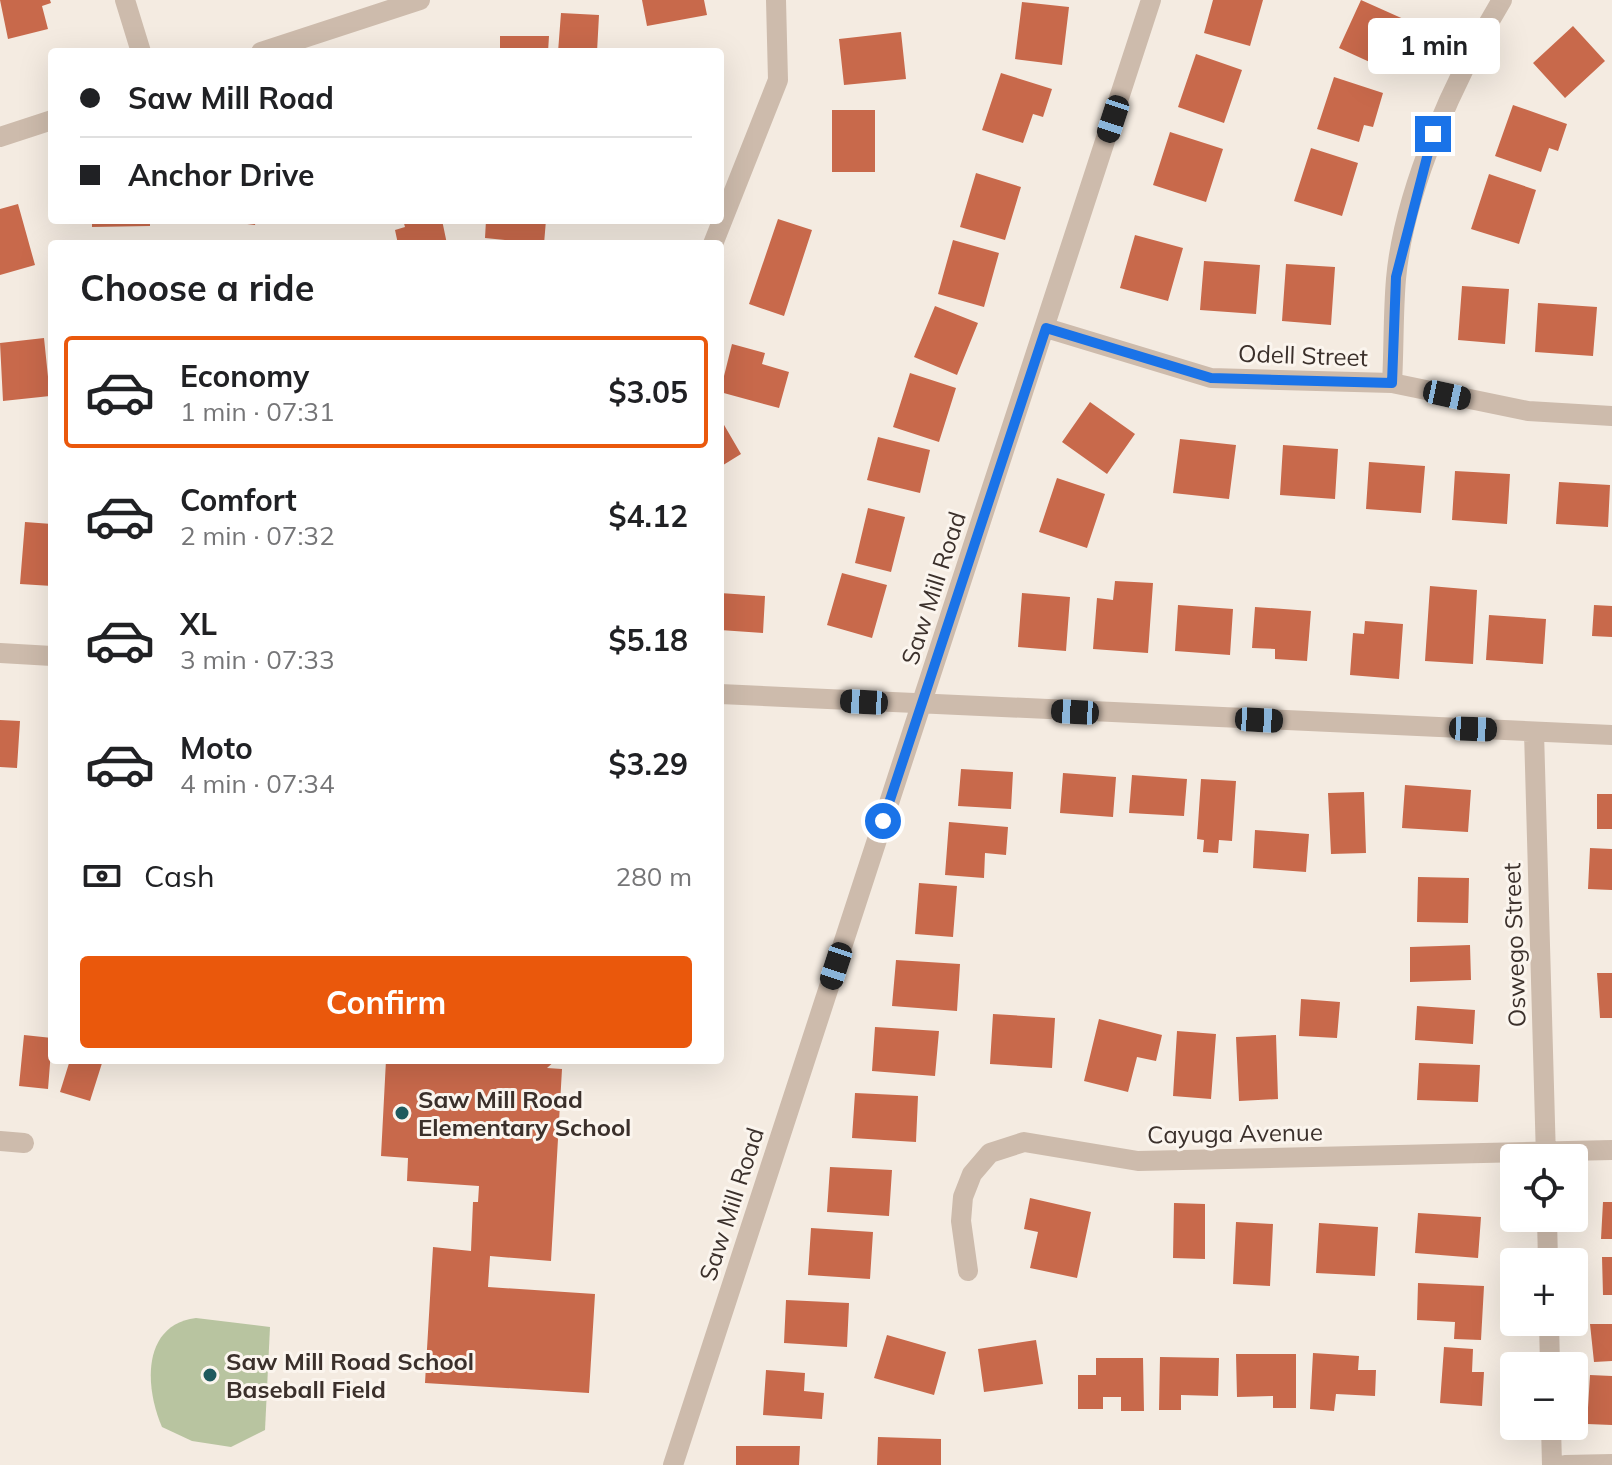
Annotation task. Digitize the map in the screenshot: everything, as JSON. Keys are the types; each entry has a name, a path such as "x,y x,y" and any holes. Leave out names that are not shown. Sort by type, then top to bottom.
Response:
{"street":[{"path":"125,0 140,48"},
{"path":"273,48 420,0"},
{"path":"724,216 778,80 776,0"},
{"name":"Saw Mill Road","path":"673,1465 1151,0"},
{"path":"1392,383 1396,277 1416,193 1433,134 1479,37 1502,0"},
{"path":"0,137 48,121"},
{"name":"Odell Street","path":"1046,328 1211,378 1392,383 1528,411 1612,416"},
{"path":"0,653 48,656"},
{"path":"724,694 1612,735"},
{"name":"Oswego Street","path":"1534,732 1546,1144"},
{"path":"0,1141 24,1143"},
{"name":"Cayuga Avenue","path":"968,1271 961,1221 963,1197 972,1174 990,1153 1024,1142 1138,1161 1500,1156"},
{"name":"Cayuga Avenue","path":"1588,1152 1612,1150"},
{"path":"1551,1440 1552,1465"},
{"path":"1565,1465 1612,1464"}],"green space":[{"name":"Saw Mill Road School Baseball Field","path":"196,1318 270,1327 265,1430 231,1447 192,1441 162,1427 156,1411 151,1377 157,1345 165,1332 178,1323"}],"building":[{"path":"0,0 50,0 51,3 42,6 48,29 8,39"},
{"path":"642,0 704,0 707,15 647,26"},
{"path":"1213,0 1263,0 1250,46 1204,33"},
{"path":"1361,0 1408,21 1385,69 1339,48"},
{"path":"1022,2 1069,7 1062,65 1015,59"},
{"path":"561,13 599,15 597,48 558,48"},
{"path":"1573,26 1605,61 1565,98 1533,63"},
{"path":"901,32 906,79 844,85 839,39"},
{"path":"500,36 549,36 548,48 500,48"},
{"path":"1196,54 1242,70 1224,123 1178,107"},
{"path":"1001,73 1052,89 1043,117 1033,114 1023,143 982,130"},
{"path":"1334,77 1383,93 1373,127 1364,125 1359,142 1317,129"},
{"path":"1513,105 1567,124 1558,151 1549,148 1541,172 1495,156"},
{"path":"832,110 875,110 875,172 832,172"},
{"path":"1170,132 1223,149 1206,202 1153,185"},
{"path":"1311,148 1358,163 1342,216 1294,201"},
{"path":"976,173 1021,187 1005,240 960,227"},
{"path":"1489,174 1536,190 1519,244 1471,229"},
{"path":"18,204 35,265 0,275 0,209"},
{"path":"778,219 812,230 784,316 749,304"},
{"path":"92,224 150,224 150,226 92,227"},
{"path":"404,224 443,224 446,240 397,240 395,230 405,227"},
{"path":"486,224 546,224 544,240 485,238"},
{"path":"1135,235 1183,248 1168,301 1120,288"},
{"path":"953,240 999,253 984,307 938,294"},
{"path":"1204,261 1260,265 1256,314 1200,310"},
{"path":"1286,264 1335,267 1331,325 1282,321"},
{"path":"1462,286 1509,289 1505,344 1458,340"},
{"path":"1538,303 1597,307 1593,356 1535,352"},
{"path":"935,306 978,323 957,375 914,357"},
{"path":"44,338 48,396 3,401 0,343"},
{"path":"732,344 765,353 762,364 789,372 779,408 724,393 724,376"},
{"path":"910,373 956,388 939,442 893,427"},
{"path":"1090,402 1135,434 1107,474 1062,442"},
{"path":"724,425 741,454 724,465"},
{"path":"878,437 930,450 920,493 867,480"},
{"path":"1180,439 1236,445 1229,499 1173,493"},
{"path":"1283,445 1338,449 1335,499 1280,495"},
{"path":"1369,462 1425,466 1421,513 1366,509"},
{"path":"1455,471 1510,474 1507,524 1452,520"},
{"path":"1057,478 1105,494 1087,548 1039,532"},
{"path":"1559,482 1610,485 1608,527 1556,524"},
{"path":"868,508 905,517 891,572 855,563"},
{"path":"25,522 48,524 48,586 20,584"},
{"path":"842,573 887,585 872,638 827,625"},
{"path":"1115,581 1153,583 1148,653 1093,649 1097,598 1113,600"},
{"path":"1430,586 1477,590 1473,664 1425,661"},
{"path":"724,593 765,596 763,633 724,630"},
{"path":"1022,593 1070,597 1066,651 1018,647"},
{"path":"1178,605 1233,609 1230,655 1175,651"},
{"path":"1594,605 1612,606 1612,637 1592,636"},
{"path":"1255,607 1311,611 1307,661 1275,659 1275,649 1252,648"},
{"path":"1489,615 1546,619 1543,664 1486,660"},
{"path":"1365,621 1403,624 1399,679 1350,675 1353,633 1364,634"},
{"path":"0,720 20,721 17,768 0,767"},
{"path":"961,769 1013,772 1011,809 958,806"},
{"path":"1063,773 1116,777 1113,817 1060,813"},
{"path":"1132,775 1187,779 1184,816 1129,813"},
{"path":"1201,779 1236,781 1232,841 1219,840 1218,853 1203,852 1204,840 1197,839"},
{"path":"1405,785 1471,790 1468,832 1402,828"},
{"path":"1364,792 1366,853 1331,854 1328,793"},
{"path":"1597,794 1612,794 1612,829 1597,829"},
{"path":"949,822 1008,827 1006,855 985,853 984,878 945,875"},
{"path":"1255,830 1309,834 1306,872 1253,868"},
{"path":"1590,848 1612,849 1612,890 1588,889"},
{"path":"1418,877 1469,878 1468,923 1417,922"},
{"path":"919,883 957,886 953,937 915,934"},
{"path":"1470,945 1471,980 1410,982 1410,947"},
{"path":"896,960 960,964 957,1011 892,1006"},
{"path":"1597,973 1612,973 1612,1018 1600,1018"},
{"path":"1301,999 1340,1002 1337,1038 1299,1036"},
{"path":"1417,1006 1475,1010 1473,1044 1415,1040"},
{"path":"993,1014 1055,1018 1052,1068 990,1064"},
{"path":"1099,1019 1162,1035 1156,1061 1137,1057 1128,1092 1084,1081"},
{"path":"875,1027 939,1031 935,1076 872,1071"},
{"path":"1177,1031 1216,1034 1211,1099 1173,1096"},
{"path":"24,1035 48,1038 48,1089 19,1086"},
{"path":"1276,1035 1278,1099 1239,1101 1236,1037"},
{"path":"1419,1063 1480,1065 1478,1102 1417,1100"},
{"path":"69,1064 102,1064 90,1101 60,1092"},
{"path":"386,1064 552,1064 547,1068 562,1069 551,1261 490,1256 488,1287 595,1294 589,1393 425,1383 433,1247 471,1251 473,1202 478,1202 479,1186 407,1181 408,1158 381,1156"},
{"path":"855,1093 918,1096 916,1142 852,1138"},
{"path":"830,1167 892,1170 889,1216 827,1212"},
{"path":"1030,1198 1091,1212 1077,1278 1030,1268 1038,1232 1024,1229"},
{"path":"1603,1202 1612,1202 1612,1239 1601,1239"},
{"path":"1174,1203 1205,1204 1205,1259 1173,1258"},
{"path":"1418,1213 1481,1217 1478,1258 1415,1253"},
{"path":"1236,1222 1273,1224 1270,1286 1233,1284"},
{"path":"1319,1223 1378,1227 1375,1276 1316,1273"},
{"path":"811,1228 873,1232 870,1279 808,1275"},
{"path":"1602,1257 1612,1257 1612,1295 1603,1295"},
{"path":"1418,1283 1484,1286 1481,1340 1454,1339 1455,1322 1417,1320"},
{"path":"786,1300 849,1303 847,1347 784,1343"},
{"path":"1590,1324 1612,1324 1612,1361 1594,1362"},
{"path":"887,1335 946,1352 934,1395 874,1378"},
{"path":"1036,1340 1043,1384 984,1392 978,1349"},
{"path":"1444,1347 1473,1349 1472,1372 1484,1372 1482,1406 1440,1403"},
{"path":"1313,1353 1359,1356 1358,1370 1376,1370 1375,1396 1336,1394 1334,1411 1310,1409"},
{"path":"1236,1354 1296,1354 1296,1408 1273,1408 1273,1396 1237,1397"},
{"path":"1160,1357 1219,1358 1218,1396 1181,1395 1181,1410 1159,1410"},
{"path":"1096,1358 1143,1358 1144,1411 1121,1411 1121,1397 1103,1397 1103,1409 1078,1409 1078,1375 1096,1375"},
{"path":"766,1370 805,1373 804,1391 824,1393 822,1419 763,1415"},
{"path":"1590,1375 1612,1376 1612,1425 1588,1424"},
{"path":"878,1437 941,1439 941,1465 877,1465"},
{"path":"736,1446 800,1446 799,1465 736,1465"}],"place":[{"name":"Saw Mill Road Elementary School","path":"402,1113"},
{"name":"Saw Mill Road School Baseball Field","path":"210,1375"}],"route":[{"path":"883,821 1046,328 1211,378 1392,383 1396,277 1433,134"}]}
